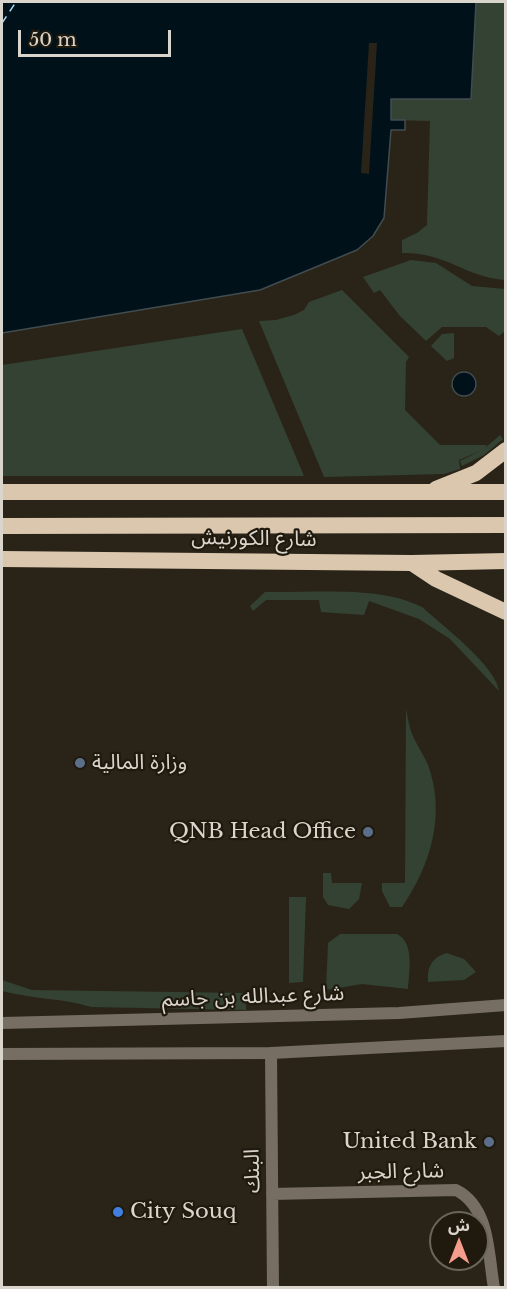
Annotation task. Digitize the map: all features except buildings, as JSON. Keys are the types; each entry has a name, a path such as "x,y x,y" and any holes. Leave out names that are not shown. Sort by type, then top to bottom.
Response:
{"highway":[{"path":"427,492 476,473 506,450"},
{"path":"2,492 506,492"},
{"path":"2,526 506,525"},
{"name":"شارع الكورنيش","path":"2,559 412,563 506,561"},
{"path":"412,563 436,579 506,612"}],"street":[{"name":"شارع عبدالله بن جاسم","path":"2,1023 399,1013 506,1005"},
{"path":"4,1055 271,1053 506,1041"},
{"name":"البنك","path":"271,1053 273,1287"},
{"name":"شارع الجبر","path":"272,1194 456,1190 478,1208 494,1287"}],"green space":[{"path":"476,2 505,2 505,280 478,274 431,256 402,253 402,240 427,225 430,121 391,120 391,98 471,99"},
{"path":"411,260 436,263 472,286 505,289 505,331 499,336 486,327 442,327 426,341 400,316 380,290 374,293 363,277"},
{"path":"342,290 409,357 406,362 405,410 440,445 487,445 485,448 500,435 503,439 484,455 462,466 460,461 480,451 459,460 460,469 444,474 324,477 259,321 276,320 294,315 304,310 309,302"},
{"path":"242,329 304,476 2,476 2,365"},
{"path":"454,333 454,358 447,361 431,346 442,334"},
{"path":"265,592 366,593 405,600 422,607 479,658 496,681 499,691 450,639 419,619 369,601 364,615 321,612 319,600 266,600 253,611 250,606"},
{"path":"406,709 412,733 428,765 433,783 436,802 435,820 433,839 421,874 402,907 390,907 382,891 382,883 405,883"},
{"path":"323,873 331,873 332,883 362,883 359,899 349,909 328,905 323,897"},
{"path":"289,897 306,897 303,982 289,983"},
{"path":"340,934 397,934 403,938 410,958 408,989 362,984 326,990 328,943"},
{"path":"447,953 464,959 476,972 464,980 428,982 431,963"},
{"path":"2,980 32,990 246,993 246,1010 91,1007 2,991"}],"water":[{"path":"2,2 476,2 471,99 391,99 391,120 405,120 405,130 391,130 384,218 373,236 357,250 260,290 2,333"},
{"path":"464,372 473,375 476,384 473,393 464,396 455,393 452,384 455,375"}],"pier":[{"path":"369,43 377,43 369,174 361,173"}],"ferry route":[{"path":"2,23 16,2"}],"place":[{"name":"وزارة المالية","path":"80,763"},
{"name":"QNB Head Office","path":"368,832"},
{"name":"United Bank","path":"489,1142"},
{"name":"City Souq","path":"118,1212"}]}
